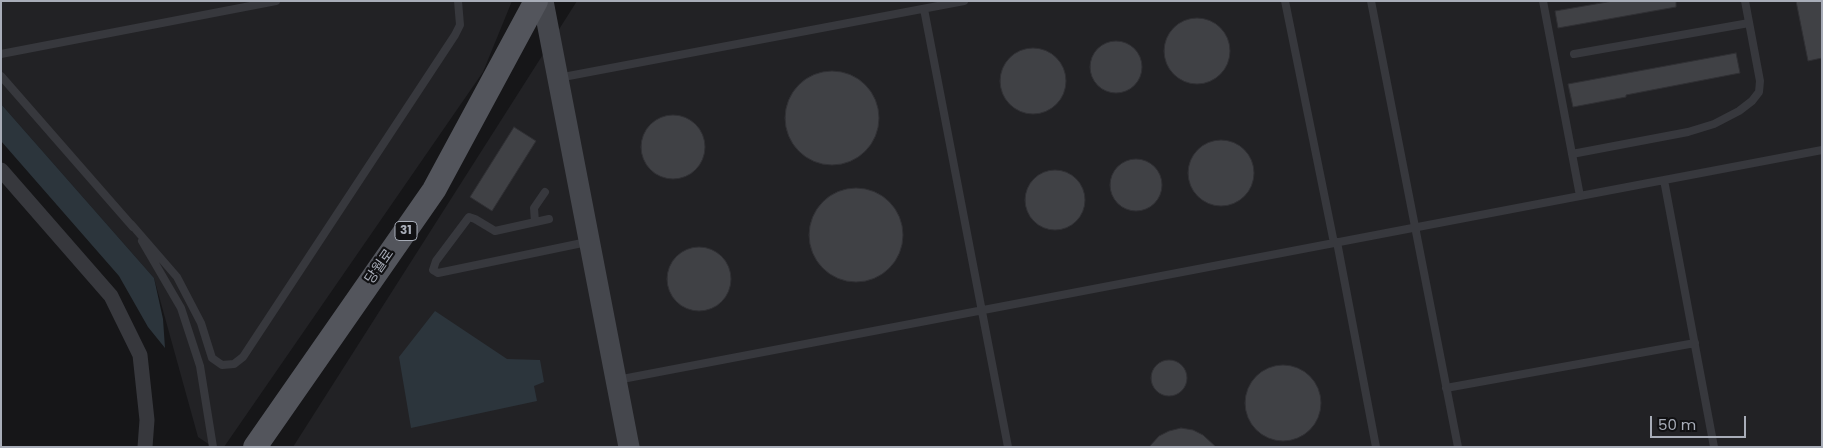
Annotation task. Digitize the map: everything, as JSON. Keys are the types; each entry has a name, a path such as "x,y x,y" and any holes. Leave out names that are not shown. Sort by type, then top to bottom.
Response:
{"main road":[{"name":"당월로","path":"262,441 434,190 536,1"},
{"path":"543,1 629,447"}],"street":[{"path":"1,170 111,296 140,355 147,420 145,447"}],"lane":[{"path":"1,54 276,1"},
{"path":"1,76 177,277 201,323 212,358 222,366 234,364 243,357 455,36 460,26 458,1"},
{"path":"557,78 964,1"},
{"path":"1285,1 1376,447"},
{"path":"1371,1 1458,447"},
{"path":"1543,1 1580,196"},
{"path":"1572,154 1688,132 1714,124 1752,101 1759,92 1760,81 1745,1"},
{"path":"924,9 1008,447"},
{"path":"1574,54 1749,23"},
{"path":"617,380 1822,150"},
{"path":"1664,180 1714,447"},
{"path":"535,222 534,208 545,192"},
{"path":"549,219 495,231 469,217 436,260 433,270 438,273 589,242"},
{"path":"132,224 181,308 200,366 213,447"},
{"path":"1446,388 1695,343"}],"shaded area":[{"path":"1,1 512,1 483,72 224,447 213,447 198,437 154,278 1,104"},
{"path":"577,1 1822,1 1822,447 293,447"},
{"path":"1,104 154,278 163,319 165,348 148,327 119,276 1,141"},
{"path":"435,311 507,359 540,360 544,382 534,386 537,401 411,428 399,357"}],"building":[{"path":"1613,1 1676,1 1676,7 1558,28 1555,11"},
{"path":"1796,1 1822,1 1822,58 1808,61"},
{"path":"1191,18 1203,18 1221,27 1228,38 1230,51 1228,64 1221,75 1210,82 1191,84 1178,79 1169,70 1164,57 1164,45 1169,32 1178,23"},
{"path":"1111,41 1121,41 1135,48 1142,62 1142,72 1135,86 1121,93 1111,93 1101,89 1094,82 1090,72 1090,62 1094,52 1101,45"},
{"path":"1027,48 1039,48 1057,57 1064,68 1066,81 1064,94 1057,105 1046,112 1027,114 1014,109 1005,100 1000,87 1000,75 1005,62 1014,53"},
{"path":"1736,53 1740,73 1573,107 1568,84"},
{"path":"832,71 850,75 865,85 875,100 879,118 875,136 865,151 850,161 832,165 814,161 799,151 789,136 785,118 789,100 799,85 814,75"},
{"path":"673,115 691,121 699,129 705,147 699,165 691,173 673,179 655,173 647,165 641,147 647,129 655,121"},
{"path":"514,127 536,141 492,211 470,197"},
{"path":"1215,140 1227,140 1245,149 1252,160 1254,173 1252,186 1245,197 1234,204 1215,206 1202,201 1193,192 1188,179 1188,167 1193,154 1202,145"},
{"path":"1131,159 1141,159 1155,166 1162,180 1162,190 1155,204 1141,211 1131,211 1121,207 1114,200 1110,190 1110,180 1114,170 1121,163"},
{"path":"1055,170 1071,175 1076,179 1080,184 1085,200 1080,216 1076,221 1071,225 1055,230 1039,225 1034,221 1030,216 1025,200 1030,184 1034,179 1039,175"},
{"path":"856,188 874,192 889,202 899,217 903,235 899,253 889,268 874,278 856,282 838,278 823,268 813,253 809,235 813,217 823,202 838,192"},
{"path":"699,247 717,253 725,261 731,279 725,297 717,305 699,311 681,305 673,297 667,279 673,261 681,253"},
{"path":"1169,360 1176,361 1182,365 1186,371 1186,385 1182,391 1176,395 1169,396 1162,395 1156,391 1152,385 1151,378 1152,371 1156,365 1162,361"},
{"path":"1283,365 1297,368 1310,376 1318,389 1321,403 1318,417 1310,430 1297,438 1283,441 1269,438 1256,430 1248,417 1245,403 1248,389 1256,376 1269,368"},
{"path":"1181,428 1193,430 1203,435 1216,447 1149,447 1159,436"}]}
